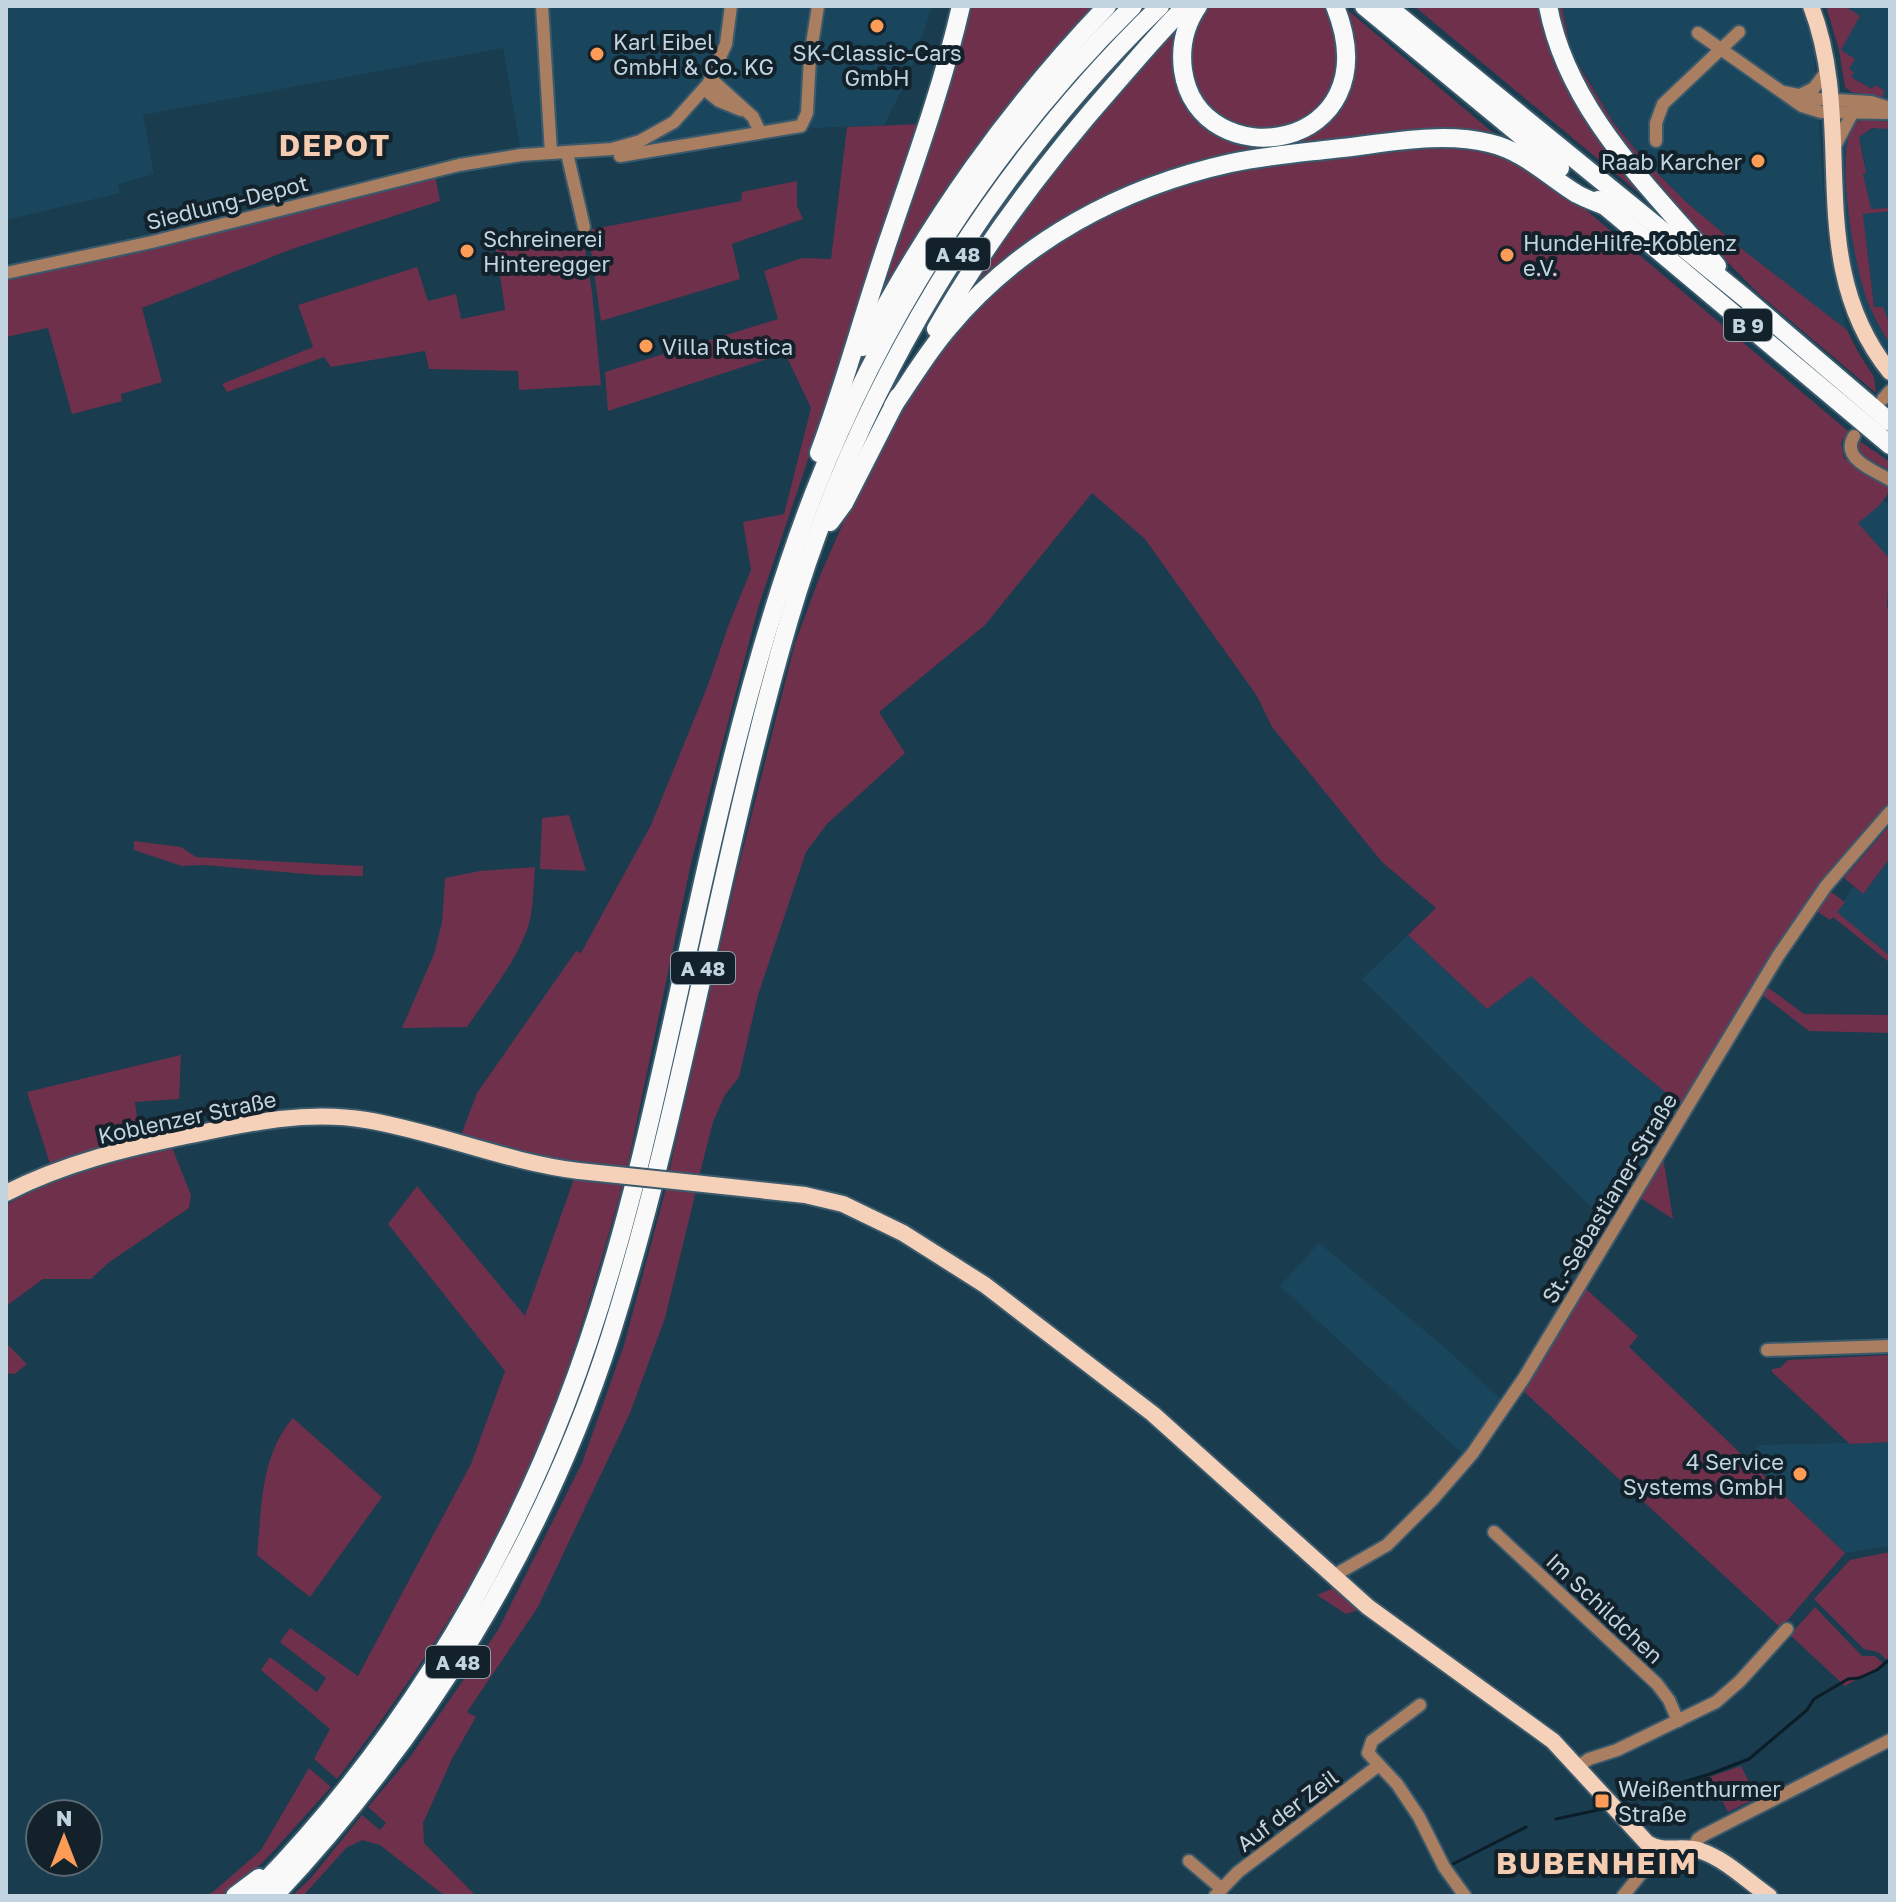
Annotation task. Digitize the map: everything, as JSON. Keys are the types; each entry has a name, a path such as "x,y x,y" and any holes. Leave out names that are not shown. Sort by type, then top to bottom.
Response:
{"highway":[{"path":"807,538 806,490 847,377 873,287 939,89 961,6"},
{"path":"847,377 888,298 942,210 1013,113 1107,6"},
{"name":"A 48","path":"274,1896 359,1801 431,1704 497,1594 562,1462 610,1337 646,1214 762,716 791,616 814,493 857,395 905,305 950,231 1028,124 1133,6"},
{"name":"A 48","path":"251,1896 296,1851 369,1761 461,1621 514,1525 566,1404 591,1333 633,1188 726,785 758,663 807,538 892,368 966,240 1043,134 1160,6"},
{"path":"807,538 844,503 893,406 962,285 1023,194 1075,130 1186,6"},
{"path":"1198,6 1186,29 1183,44 1184,77 1191,94 1211,119 1224,128 1256,138 1272,138 1311,125 1337,95 1348,54 1335,6"},
{"name":"B 9","path":"1364,6 1890,445"},
{"name":"B 9","path":"1387,6 1745,298 1890,422"},
{"path":"1403,6 1468,63 1490,91"},
{"path":"1548,6 1568,67 1594,116 1623,158 1745,298"},
{"path":"893,406 947,329 971,302 1017,261 1097,210 1162,182 1201,170 1234,162 1322,151 1464,139 1509,149 1577,194 1605,206"},
{"path":"235,1896 296,1851"}],"main road":[{"path":"1811,6 1821,35 1827,71 1835,223 1846,289 1860,325 1890,372"},
{"name":"Koblenzer Straße","path":"6,1193 49,1173 113,1153 273,1120 322,1116 355,1118 516,1159 579,1171 827,1199 874,1217 985,1285 1116,1384 1329,1572"},
{"path":"1329,1572 1380,1617 1541,1732 1644,1841 1657,1848 1693,1848 1722,1861 1769,1896"}],"street":[{"path":"542,6 551,153"},
{"name":"Siedlung-Depot","path":"6,273 152,242 459,165 495,158 612,149 640,141 674,122 708,84 726,44 731,6"},
{"path":"620,156 801,126 807,113 810,57 818,6"},
{"path":"1656,141 1656,123 1663,104 1739,32"},
{"path":"1698,33 1775,90 1802,106 1831,106 1861,101 1890,110"},
{"path":"1800,95 1814,88 1827,71"},
{"path":"708,84 726,105 745,111 756,121 760,132"},
{"path":"1775,90 1853,112 1890,110"},
{"path":"1832,153 1853,112"},
{"path":"567,153 584,227"},
{"path":"1854,436 1849,445 1851,454 1863,465 1890,480"},
{"name":"St.-Sebastianer-Straße","path":"1329,1572 1387,1545 1472,1454 1524,1378 1778,956 1826,886 1890,812"},
{"path":"1767,1350 1890,1346"},
{"name":"Im Schildchen","path":"1494,1532 1657,1684 1669,1700 1678,1721"},
{"path":"1577,1767 1709,1706 1732,1689 1787,1629"},
{"path":"1420,1705 1368,1746 1368,1753 1397,1784 1419,1817 1444,1867 1465,1896"},
{"path":"1693,1848 1704,1835 1890,1740"},
{"name":"Auf der Zeil","path":"1189,1861 1218,1893 1238,1872 1379,1765"},
{"path":"1623,1896 1648,1865 1657,1848"}],"shaded area":[{"path":"6,6 932,6 908,78 884,125 814,128 791,125 613,154 563,160 532,159 520,146 503,48 143,115 154,174 118,184 120,193 6,220"},
{"path":"969,6 1098,6 1048,60 977,146 914,237 875,307"},
{"path":"1208,6 1323,6 1337,36 1339,56 1333,82 1319,107 1298,122 1274,129 1248,127 1224,118 1205,102 1192,80 1190,52 1194,34"},
{"path":"1343,6 1505,143 1325,147 1109,200 949,321 1044,176 1178,23 1188,96 1250,141 1336,108"},
{"path":"1414,6 1542,6 1546,26 1664,214"},
{"path":"1554,6 1562,6 1571,52 1614,123 1643,159 1686,202 1847,330 1874,377 1876,393 1760,295 1679,213 1604,121 1569,57"},
{"path":"1562,6 1803,6 1813,39 1827,241 1846,330 1686,202 1643,159 1614,123 1571,53"},
{"path":"1826,6 1845,6 1860,16 1841,50 1855,59 1849,69 1854,72 1851,77 1872,89 1875,85 1884,90 1883,97 1851,92 1845,87 1839,50"},
{"path":"1845,6 1890,6 1890,122 1869,119 1855,123 1852,237 1861,280 1876,321 1890,344 1890,359 1861,306 1852,277 1842,157 1845,134 1851,122 1867,116 1879,116 1884,90 1876,85 1873,89 1851,77 1840,50 1860,16"},
{"path":"1863,119 1890,122 1890,129 1872,128 1859,137 1871,209 1890,208 1890,211 1863,214 1874,307 1883,307 1890,325 1890,344 1865,294 1848,213 1847,148 1852,127"},
{"path":"921,124 758,608 691,863 627,1168 552,1161 460,1138 477,1093 576,951 581,953 651,825 751,570 743,522 784,514 811,408 785,353 608,411 605,372 778,319 764,271 802,258 831,259 847,127"},
{"path":"1880,127 1890,129 1890,208 1871,210 1859,137 1865,131"},
{"path":"1464,146 1507,155 1561,189 1848,431 1841,443 1844,458 1890,487 1882,502 1858,523 1890,559 1887,606 1890,614 1890,805 1815,889 1682,1106 1591,1031 1531,976 1487,1009 1408,935 1436,908 1382,862 1272,727 1257,696 1145,539 1092,493 985,625 879,712 905,753 827,824 806,852 758,995 739,1077 725,1095 713,1122 699,1177 669,1172 737,873 795,643 821,573 865,474 929,363 976,307 1022,267 1088,222 1164,188 1236,169 1417,147"},
{"path":"435,175 440,201 292,249 142,308 162,382 121,394 122,401 72,414 48,328 6,337 6,279 315,208"},
{"path":"797,181 797,206 803,219 732,244 740,279 601,321 588,230 741,201 742,192"},
{"path":"1890,211 1890,325 1885,315 1874,307 1863,214"},
{"path":"582,231 592,292 601,385 519,390 518,371 429,369 425,351 331,367 324,357 227,392 222,384 313,347 298,305 417,267 428,301 456,294 461,319 505,310 496,248"},
{"path":"1858,440 1890,462 1890,471 1858,453"},
{"path":"1883,501 1890,504 1890,559 1858,523"},
{"path":"569,815 586,871 540,869 542,818"},
{"path":"1890,825 1890,858 1863,894 1844,878"},
{"path":"134,841 181,847 196,857 363,866 363,876 182,866 134,850"},
{"path":"1890,858 1890,960 1833,917 1853,887 1863,894"},
{"path":"535,867 531,915 522,943 467,1027 402,1028 434,954 442,922 445,878 480,871"},
{"path":"1830,891 1845,902 1837,912 1890,956 1890,963 1833,917 1830,920 1815,910"},
{"path":"1408,935 1487,1009 1531,975 1591,1031 1682,1106 1610,1226 1362,979"},
{"path":"1766,986 1804,1014 1890,1015 1890,1033 1809,1031 1761,994"},
{"path":"181,1055 179,1099 135,1102 140,1141 51,1167 27,1092"},
{"path":"171,1145 191,1195 189,1208 108,1263 91,1279 43,1279 6,1306 6,1205 51,1180 112,1159"},
{"path":"1663,1157 1673,1219 1639,1197"},
{"path":"574,1179 623,1184 587,1307 545,1429 493,1543 453,1613 409,1681 337,1779 314,1759 330,1729 261,1670 270,1657 317,1692 326,1678 280,1642 290,1628 358,1676 471,1464 505,1371 388,1224 417,1186 525,1316"},
{"path":"666,1188 696,1191 665,1318 630,1413 538,1607 467,1712 476,1717 452,1759 423,1823 424,1843 476,1896 445,1896 380,1845 362,1840 346,1848 303,1896 292,1896 310,1879 362,1815 380,1830 386,1823 368,1807 410,1757 498,1630 582,1463 624,1345"},
{"path":"1319,1243 1443,1346 1504,1402 1466,1457 1280,1286"},
{"path":"1585,1288 1638,1336 1629,1347 1845,1553 1781,1628 1522,1390"},
{"path":"6,1343 27,1364 15,1374 6,1373"},
{"path":"1890,1355 1890,1442 1850,1444 1772,1372 1788,1360"},
{"path":"293,1418 382,1497 310,1597 257,1555 268,1465 282,1433"},
{"path":"1890,1442 1890,1546 1845,1553 1746,1458 1760,1445"},
{"path":"1890,1552 1888,1661 1878,1652 1864,1649 1814,1599 1850,1560"},
{"path":"1336,1587 1361,1609 1346,1614 1317,1595"},
{"path":"1815,1607 1862,1656 1875,1656 1884,1664 1845,1686 1790,1635"},
{"path":"1741,1766 1757,1798 1728,1812 1710,1777"},
{"path":"309,1768 331,1787 228,1896 205,1896 261,1850"}],"waterway":[{"path":"1617,1802 1749,1759 1807,1710 1814,1699 1848,1679 1877,1670 1890,1659"},
{"path":"1556,1819 1607,1808"},
{"path":"1451,1865 1526,1827"}],"place":[{"name":"SK-Classic-Cars GmbH","path":"877,26"},
{"name":"Karl Eibel GmbH & Co. KG","path":"597,54"},
{"name":"Raab Karcher","path":"1758,161"},
{"name":"Schreinerei Hinteregger","path":"467,251"},
{"name":"HundeHilfe-Koblenz e.V.","path":"1507,255"},
{"name":"Villa Rustica","path":"646,346"},
{"name":"4 Service Systems GmbH","path":"1800,1474"},
{"name":"Weißenthurmer Straße","path":"1602,1801"}],"district":[{"name":"DEPOT","path":"335,145"},
{"name":"BUBENHEIM","path":"1597,1863"}]}
